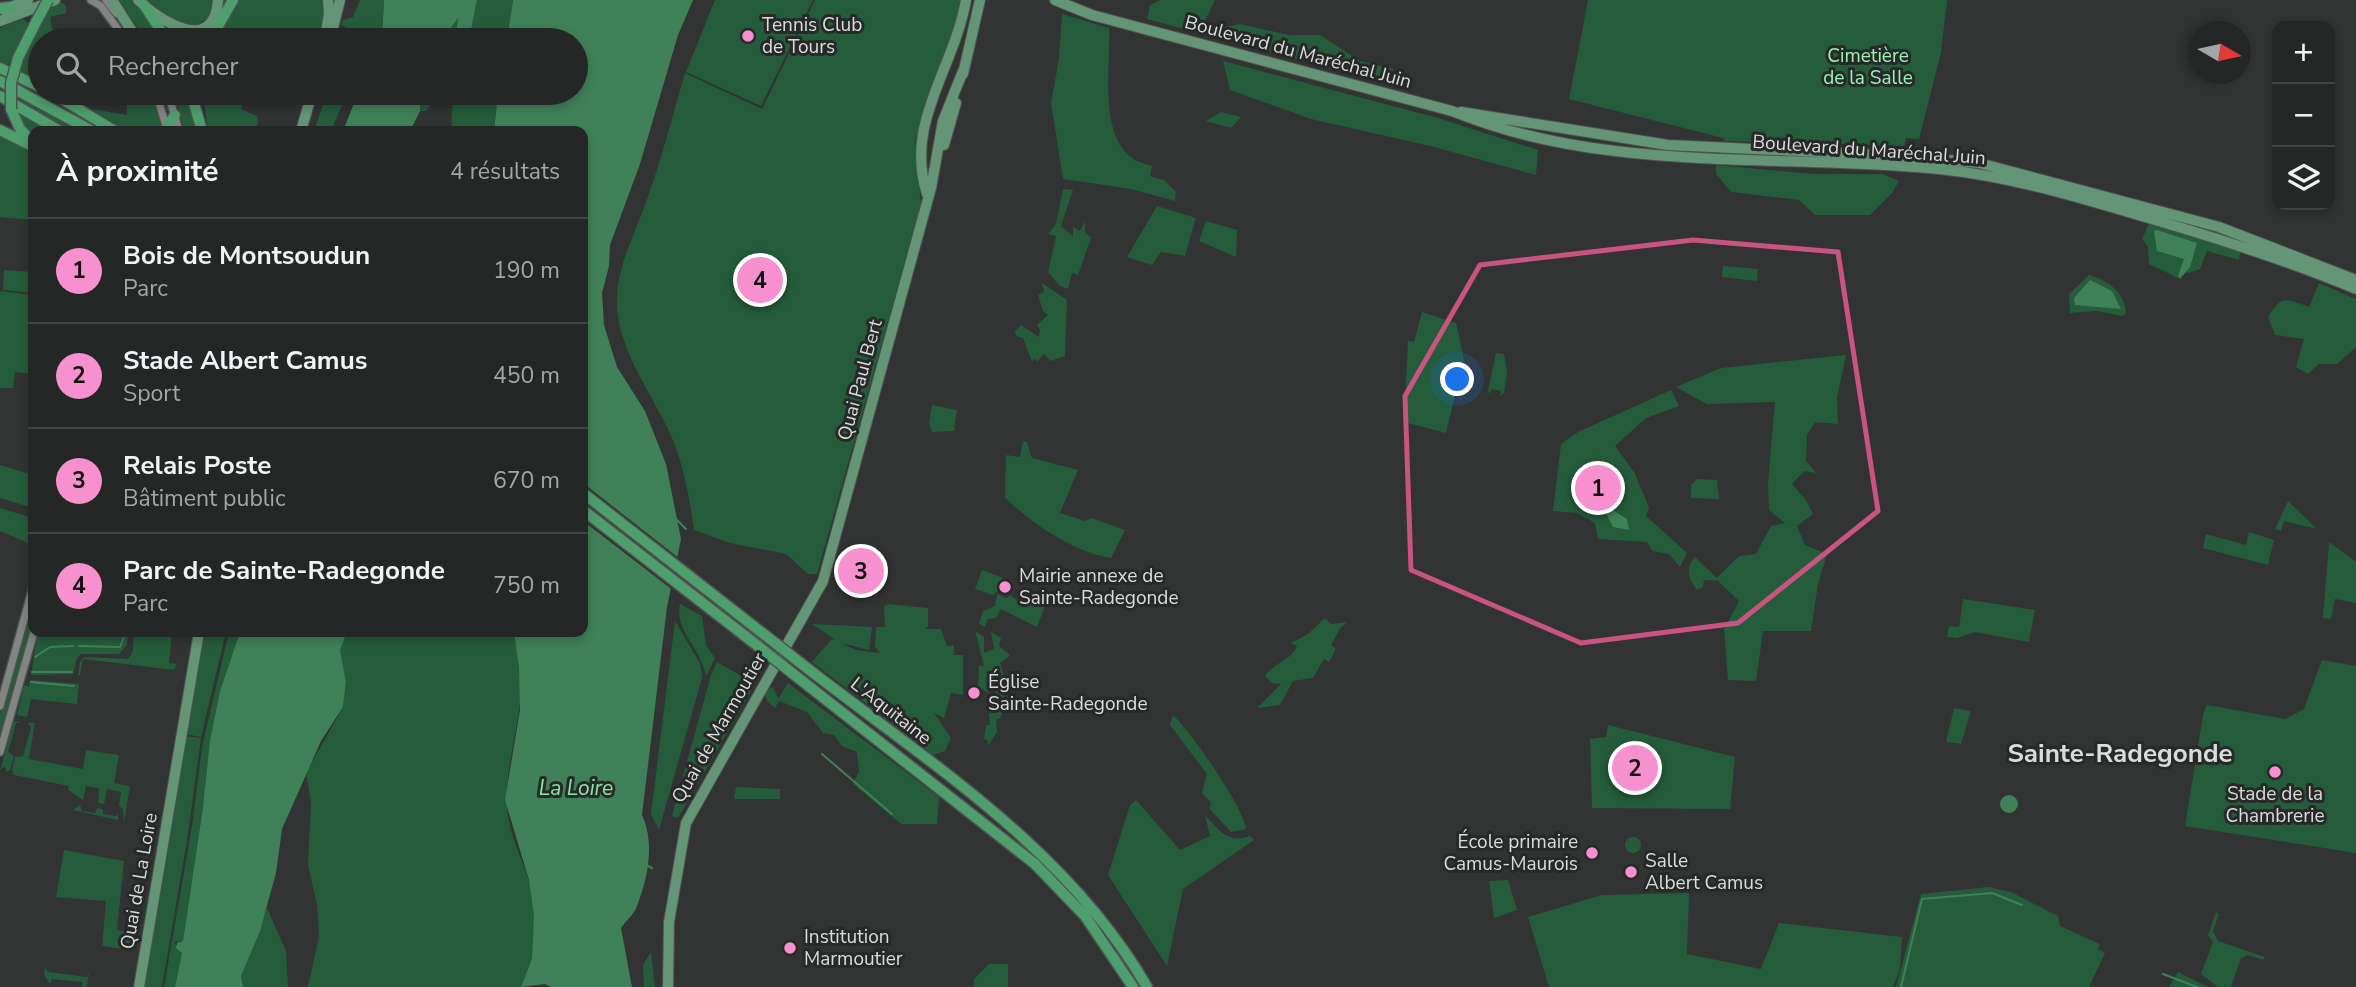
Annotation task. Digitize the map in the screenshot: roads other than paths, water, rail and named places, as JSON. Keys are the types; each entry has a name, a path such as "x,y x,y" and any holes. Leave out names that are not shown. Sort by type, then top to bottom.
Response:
{"highway":[{"path":"33,28 48,0"},
{"path":"217,28 233,0"},
{"path":"141,3 159,28"},
{"path":"28,38 18,58 11,83 11,109 20,130 28,139"},
{"path":"0,68 28,81"},
{"path":"0,81 28,96"},
{"path":"0,96 51,126"},
{"path":"44,105 83,126"},
{"path":"71,105 107,126"},
{"path":"196,105 201,126"},
{"path":"198,105 198,111"},
{"path":"168,126 175,115"},
{"path":"0,130 28,143"},
{"name":"L'Aquitaine","path":"588,497 1044,855 1078,890 1109,928 1147,987"},
{"name":"L'Aquitaine","path":"588,514 1035,864 1069,898 1099,935 1133,987"}],"main road":[{"path":"4,9 28,0"},
{"path":"0,21 55,0"},
{"path":"112,0 127,28"},
{"path":"196,28 208,23 216,11 218,0"},
{"path":"327,28 330,13 328,0"},
{"path":"333,28 340,0"},
{"path":"929,192 919,144 966,0"},
{"name":"Quai Paul Bert","path":"823,581 929,192 950,100 963,71 980,0"},
{"name":"Boulevard du Maréchal Juin","path":"1055,0 1092,15 1452,111 1668,145 1912,156 1979,163 2219,228 2356,280"},
{"path":"141,3 169,25 178,28"},
{"path":"933,101 926,131 941,145"},
{"path":"302,126 309,105"},
{"name":"Boulevard du Maréchal Juin","path":"1452,111 1492,127 1624,152 1926,168 2000,178 2074,196 2268,254 2356,289"},
{"name":"Quai de Marmoutier","path":"668,987 670,915 686,823 823,581"},
{"name":"Quai de La Loire","path":"139,987 198,637"}],"street":[{"path":"91,0 101,6 121,28"},
{"path":"106,0 125,28"},
{"path":"159,105 165,126"},
{"path":"172,105 178,126"},
{"path":"0,706 28,605"},
{"path":"0,752 33,637"}],"water":[{"path":"384,0 477,0 471,28 457,28 458,18 451,28 383,28"},
{"name":"La Loire","path":"513,0 693,0 678,35 640,164 610,245 609,266 602,293 604,325 617,367 645,411 666,464 681,539 667,607 642,815 648,837 647,872 636,909 621,928 632,987 551,987 545,984 521,987 532,959 534,916 529,880 505,800 520,710 519,667 515,637 588,637 588,126 495,126 497,105 588,105 588,28 509,28"},
{"path":"353,105 420,105 412,126 345,126"},
{"path":"2154,231 2197,243 2190,267 2180,279 2178,276 2184,259 2157,251"},
{"path":"2090,280 2112,291 2121,309 2075,305 2074,298"},
{"path":"1611,509 1627,519 1629,530 1613,527 1607,515"},
{"path":"238,637 345,637 340,650 346,682 343,707 321,741 282,829 276,873 260,931 241,976 243,987 175,987 182,953 176,948 177,943 183,941 210,740 220,691"},
{"path":"2009,795 2015,798 2018,804 2015,810 2009,813 2003,810 2000,804 2003,798"}],"waterway":[{"path":"677,520 686,529"},
{"path":"79,646 120,647 124,637"},
{"path":"35,657 50,647 73,646"},
{"path":"32,672 72,672"},
{"path":"31,682 74,686"},
{"path":"822,754 892,814"},
{"path":"646,865 652,868"},
{"path":"1901,987 1922,899 1992,893 2022,905"},
{"path":"2163,974 2197,987"}],"place":[{"name":"Tennis Club de Tours","path":"748,36"},
{"name":"Parc de Sainte-Radegonde","path":"760,280"},
{"name":"Bois de Montsoudun","path":"1598,488"},
{"name":"Relais Poste","path":"861,571"},
{"name":"Mairie annexe de Sainte-Radegonde","path":"1005,587"},
{"name":"Église Sainte-Radegonde","path":"974,693"},
{"name":"Stade Albert Camus","path":"1635,768"},
{"name":"Stade de la Chambrerie","path":"2275,772"},
{"name":"École primaire Camus-Maurois","path":"1592,853"},
{"name":"Salle Albert Camus","path":"1631,872"},
{"name":"Institution Marmoutier","path":"790,948"}],"district":[{"name":"Sainte-Radegonde","path":"2120,753"}],"park label":[{"name":"Cimetière de la Salle","path":"1868,67"}]}
